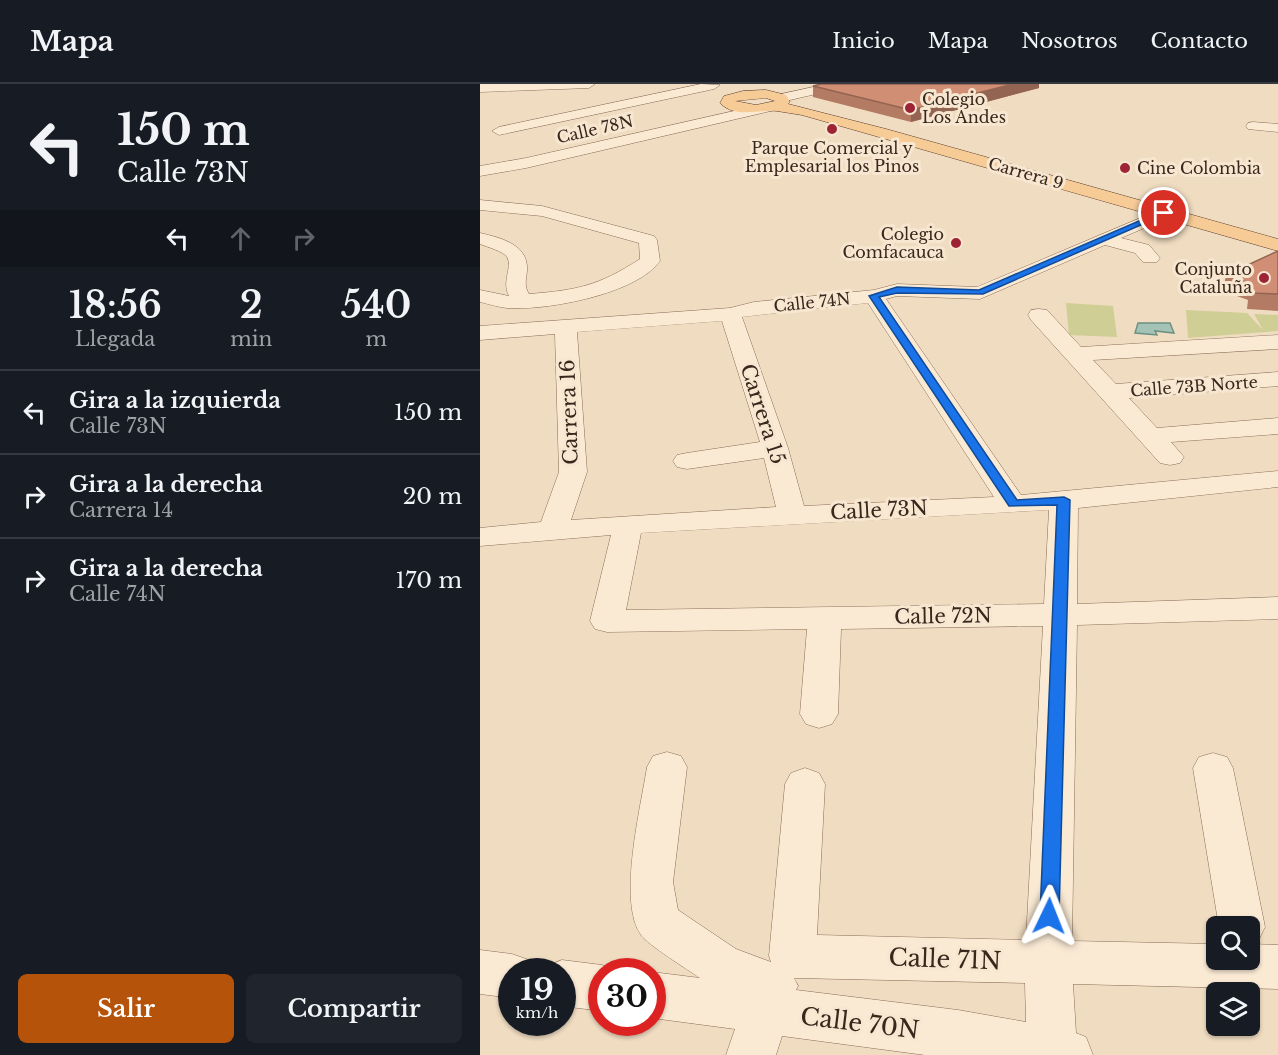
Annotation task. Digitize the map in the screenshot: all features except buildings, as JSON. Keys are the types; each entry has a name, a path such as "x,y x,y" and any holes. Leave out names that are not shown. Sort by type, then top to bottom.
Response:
{"main road":[{"path":"712,85 732,97 775,101"},
{"name":"Carrera 9","path":"775,101 803,111 1278,245"},
{"name":"Carrera 9","path":"775,101 1278,238"}],"street":[{"path":"480,88 589,84"},
{"name":"Calle 78N","path":"480,171 526,164 718,120 775,101 843,84"},
{"path":"499,130 538,125 712,85"},
{"path":"550,106 671,90 684,93"},
{"path":"712,101 732,97"},
{"path":"718,120 732,97"},
{"path":"506,113 515,119 527,119 557,132 594,125"},
{"path":"1253,126 1278,128"},
{"path":"480,297 508,302 572,297 617,283 650,261 648,240 523,208 483,208"},
{"name":"Calle 74N","path":"480,333 730,314 754,308 874,296 897,290 980,292 1164,213"},
{"path":"480,238 513,252 518,259 515,288 523,301"},
{"path":"1103,239 1142,249 1150,258"},
{"path":"874,296 1013,504"},
{"name":"Carrera 15","path":"730,314 775,448 792,514"},
{"path":"1039,315 1170,457"},
{"name":"Carrera 16","path":"553,529 573,472 566,327"},
{"path":"1076,354 1278,342"},
{"name":"Calle 73B Norte","path":"1111,392 1278,379"},
{"path":"1152,436 1278,426"},
{"path":"687,461 775,448"},
{"name":"Calle 73N","path":"480,537 553,529 792,514 1013,504 1278,479"},
{"path":"1060,1053 1047,962 1064,500"},
{"name":"Calle 72N","path":"628,525 607,621 1061,615 1278,608"},
{"path":"819,714 825,618"},
{"path":"667,767 651,882 657,921 771,1002 805,784"},
{"path":"1213,768 1245,916"},
{"name":"Calle 71N","path":"771,1002 1047,962 1206,957"},
{"path":"480,972 498,974"},
{"name":"Calle 70N","path":"666,996 771,1002 957,1045 1060,1053"}],"shaded area":[{"path":"1066,303 1113,306 1117,337 1069,335"},
{"path":"1186,310 1247,313 1263,330 1254,314 1278,315 1278,331 1188,338"},
{"path":"1138,323 1170,323 1174,333 1155,331 1157,335 1135,333"}],"place":[{"name":"Colegio Los Andes","path":"910,108"},
{"name":"Parque Comercial y Emplesarial los Pinos","path":"832,129"},
{"name":"Cine Colombia","path":"1125,168"},
{"name":"Colegio Comfacauca","path":"956,243"},
{"name":"Conjunto Cataluña","path":"1264,278"}],"route":[{"path":"1049,916 1064,500 1013,504 874,296 897,290 980,292 1164,213"}]}
